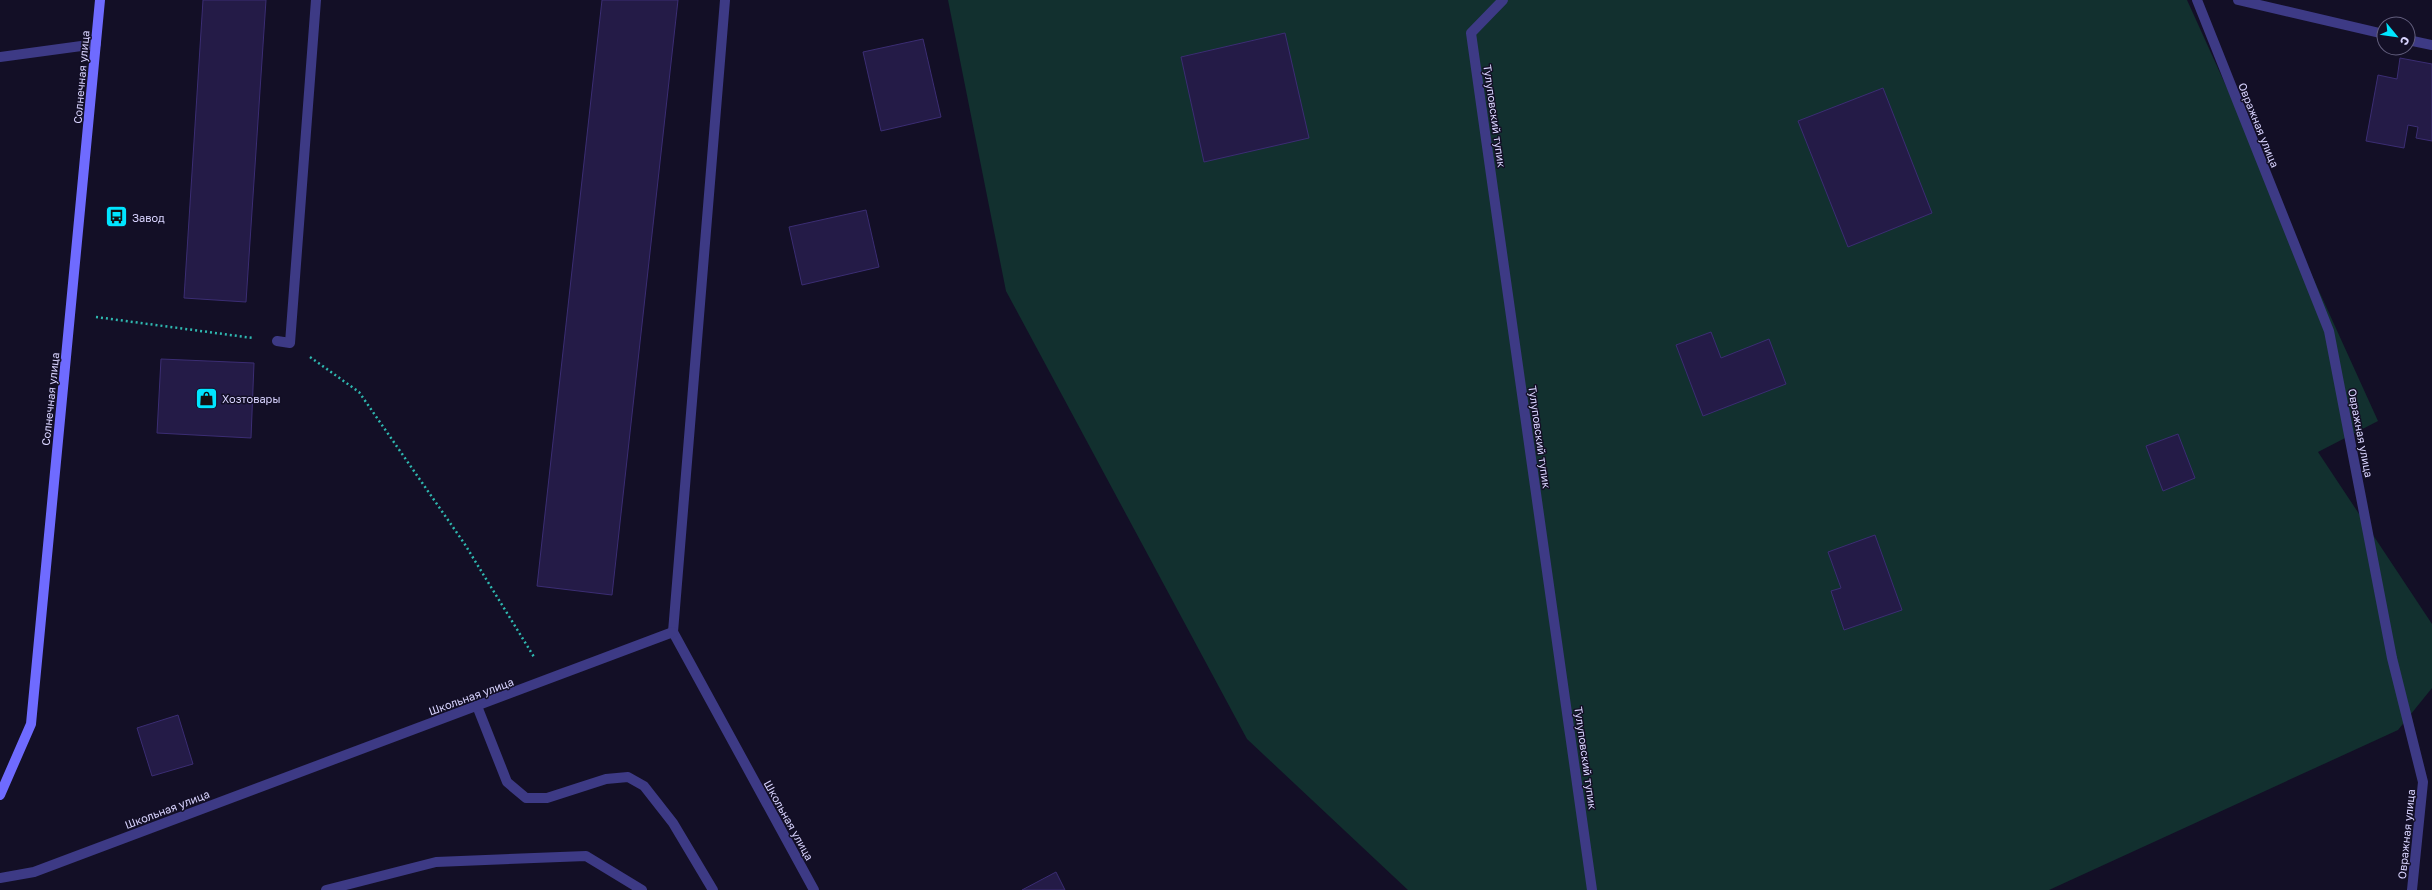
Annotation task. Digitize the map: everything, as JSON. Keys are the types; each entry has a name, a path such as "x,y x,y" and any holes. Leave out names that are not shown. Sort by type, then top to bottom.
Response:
{"street":[{"name":"Солнечная улица","path":"0,795 31,724 100,0"},
{"path":"278,341 290,343 316,0"},
{"path":"673,632 725,0"},
{"name":"Тулуповский тупик","path":"1503,0 1471,33 1592,890"},
{"name":"Овражная улица","path":"2197,0 2329,331 2392,658 2423,782 2412,890"},
{"path":"2238,0 2376,32"},
{"path":"2416,42 2432,45"},
{"path":"0,57 96,44"},
{"name":"Школьная улица","path":"0,878 34,872 673,632 814,890"},
{"path":"477,706 507,782 526,798 547,798 606,780 628,777 644,786 673,823 713,890"},
{"path":"326,890 436,862 586,856 642,890"}],"path":[{"path":"71,314 278,341"},
{"path":"290,343 359,392 464,543 548,679"}],"green space":[{"path":"948,0 2187,0 2378,421 2318,452 2432,624 2432,688 2398,730 2049,890 1408,890 1247,739 1006,291"}],"building":[{"path":"203,0 266,0 246,302 184,298"},
{"path":"602,0 678,0 612,595 537,586"},
{"path":"1285,33 1309,138 1204,162 1181,57"},
{"path":"923,39 941,117 881,131 863,52"},
{"path":"2400,58 2432,64 2432,141 2416,138 2418,127 2408,125 2404,148 2366,141 2378,75 2397,79"},
{"path":"1883,88 1932,213 1848,247 1798,121"},
{"path":"866,210 879,267 802,285 789,227"},
{"path":"1711,332 1721,358 1769,339 1786,384 1703,416 1676,345"},
{"name":"Хозтовары","path":"161,359 254,363 251,438 157,433"},
{"path":"2178,434 2195,478 2163,491 2146,446"},
{"path":"1875,535 1902,610 1844,630 1831,591 1841,588 1828,552"},
{"path":"178,715 193,764 152,776 137,728"},
{"path":"1056,872 1065,890 1022,890"}],"place":[{"name":"Завод","path":"117,217"},
{"name":"Хозтовары","path":"206,398"}]}
